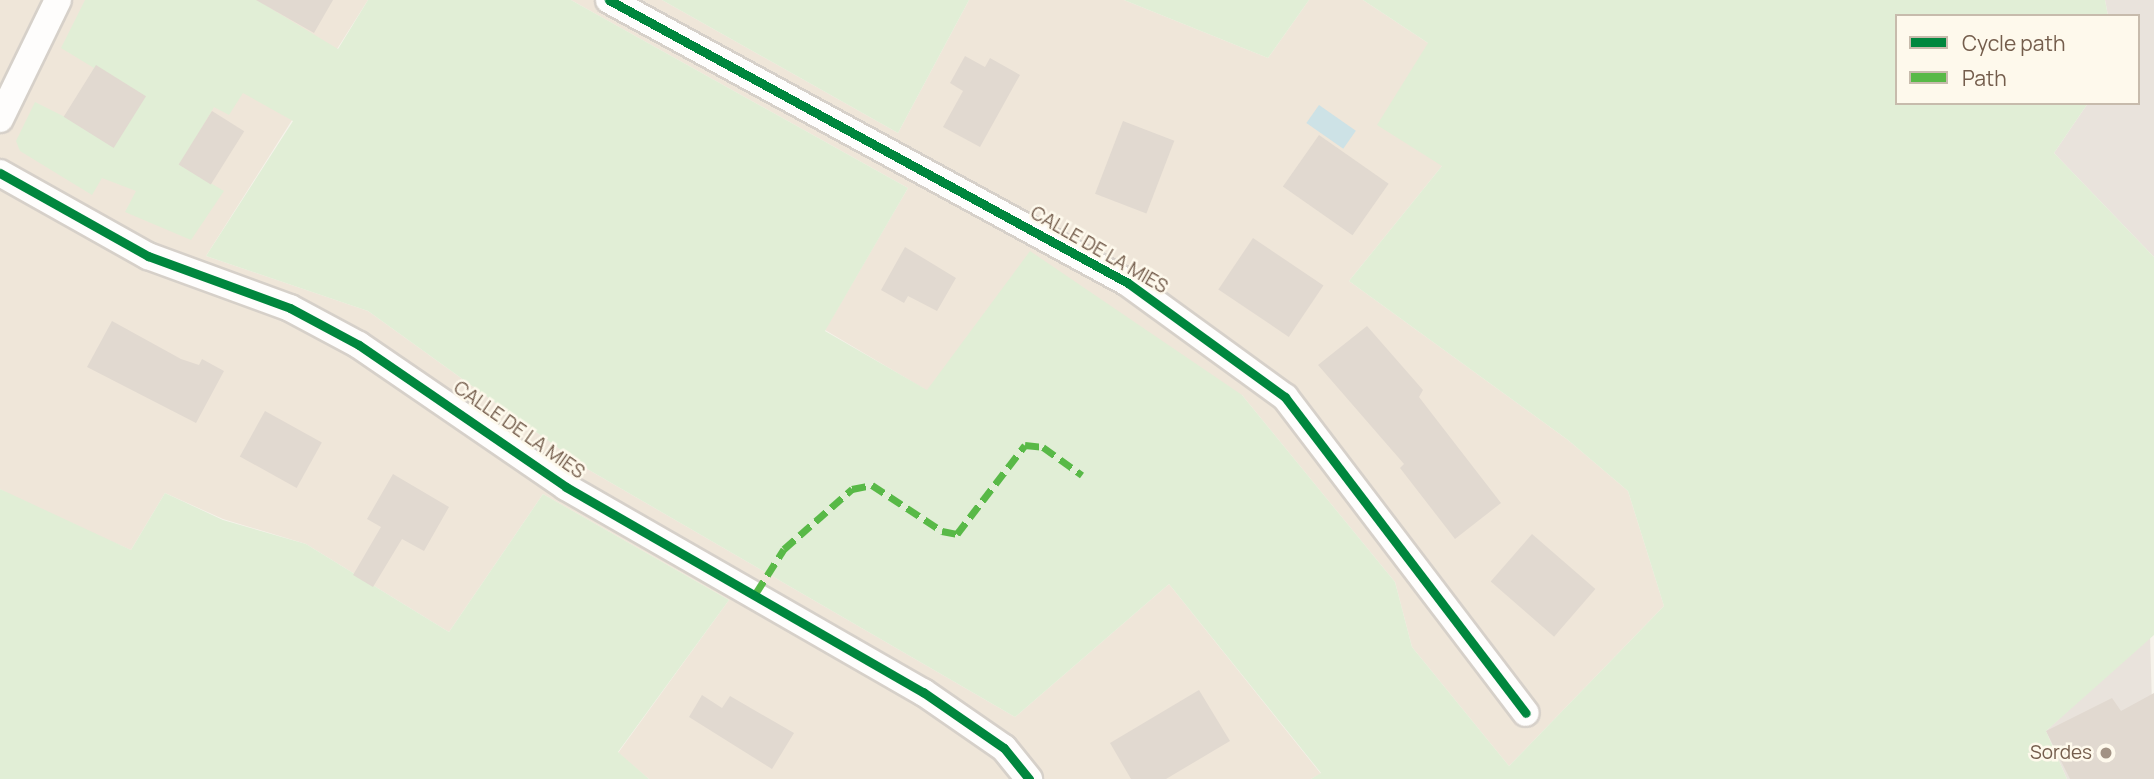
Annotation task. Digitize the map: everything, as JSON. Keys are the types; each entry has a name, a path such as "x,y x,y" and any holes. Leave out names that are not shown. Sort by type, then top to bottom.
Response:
{"street":[{"path":"0,119 58,0"},
{"name":"CALLE DE LA MIES","path":"610,0 1128,283 1285,397 1526,713"},
{"name":"CALLE DE LA MIES","path":"0,173 137,251 290,308 359,345 566,487 923,692 1004,748 1029,779"}],"shaded area":[{"path":"0,0 368,0 206,256 368,311 589,470 1015,717 1169,584 1321,774 1311,779 649,779 618,753 729,600 543,494 449,632 306,544 223,519 165,493 131,550 16,500 0,489"},
{"path":"571,0 662,0 898,133 969,0 1124,0 1268,58 1309,0 1363,0 1428,43 1442,166 1349,281 1568,440 1628,491 1664,606 1509,766 1412,647 1395,582 1242,395 926,390 825,330 908,188"},
{"path":"2105,0 2154,0 2154,257 2054,153 2087,105 2140,105 2140,14 2108,14"},
{"path":"1319,105 1356,131 1343,149 1306,123"},
{"name":"Sordes","path":"2150,634 2154,779 2067,779 2046,731"}],"green space":[{"path":"85,0 274,0 270,8 338,49 368,0 571,0 908,188 825,331 927,390 1030,251 1242,395 1395,582 1412,647 1509,766 1664,606 1628,491 1568,440 1349,281 1442,166 1377,125 1428,43 1363,0 2105,0 2108,14 1895,14 1895,105 2087,105 2054,153 2154,257 2154,635 2046,731 2067,779 1311,779 1321,773 1169,584 1015,717 589,470 368,311 206,256 293,121 243,93 229,115 214,107 180,165 224,191 191,240 125,212 136,191 102,178 92,195 20,151 16,141 35,102 67,118 94,68 61,48"},
{"path":"662,0 969,0 898,133"},
{"path":"1124,0 1309,0 1268,58"},
{"path":"0,489 131,550 165,493 223,520 306,544 449,632 543,494 729,600 618,752 649,779 0,779"}],"building":[{"path":"256,0 333,0 314,33"},
{"path":"965,56 985,67 990,58 1020,75 980,147 943,127 963,91 950,83"},
{"path":"96,65 146,96 114,148 64,117"},
{"path":"212,111 244,131 211,185 179,164"},
{"path":"1123,121 1174,141 1146,214 1095,194"},
{"path":"1319,135 1389,184 1352,235 1283,187"},
{"path":"1253,238 1323,286 1289,337 1218,289"},
{"path":"905,247 956,278 937,311 908,296 904,303 881,290"},
{"path":"112,321 181,359 199,365 202,359 224,371 196,423 87,367"},
{"path":"1367,326 1423,390 1419,397 1501,503 1455,539 1400,468 1404,464 1318,365"},
{"path":"265,411 322,443 297,488 240,456"},
{"path":"393,474 449,507 424,551 402,539 373,587 353,575 381,527 367,519"},
{"path":"1532,534 1595,589 1554,637 1491,582"},
{"path":"1199,690 1230,741 1166,779 1131,779 1110,743"},
{"name":"Sordes","path":"2154,693 2154,779 2070,779 2046,731 2112,698 2121,711"},
{"path":"702,695 722,708 730,696 794,733 772,769 689,717"}],"marked path":[{"path":"756,593 784,549 852,489 872,485 942,531 957,534 1025,445 1043,447 1082,475"}],"cycle path":[{"path":"609,0 1128,283 1285,397 1526,713"},
{"path":"0,173 148,256 290,308 359,345 566,487 923,692 1004,748 1029,779"}],"place":[{"name":"Sordes","path":"2106,753"}]}
